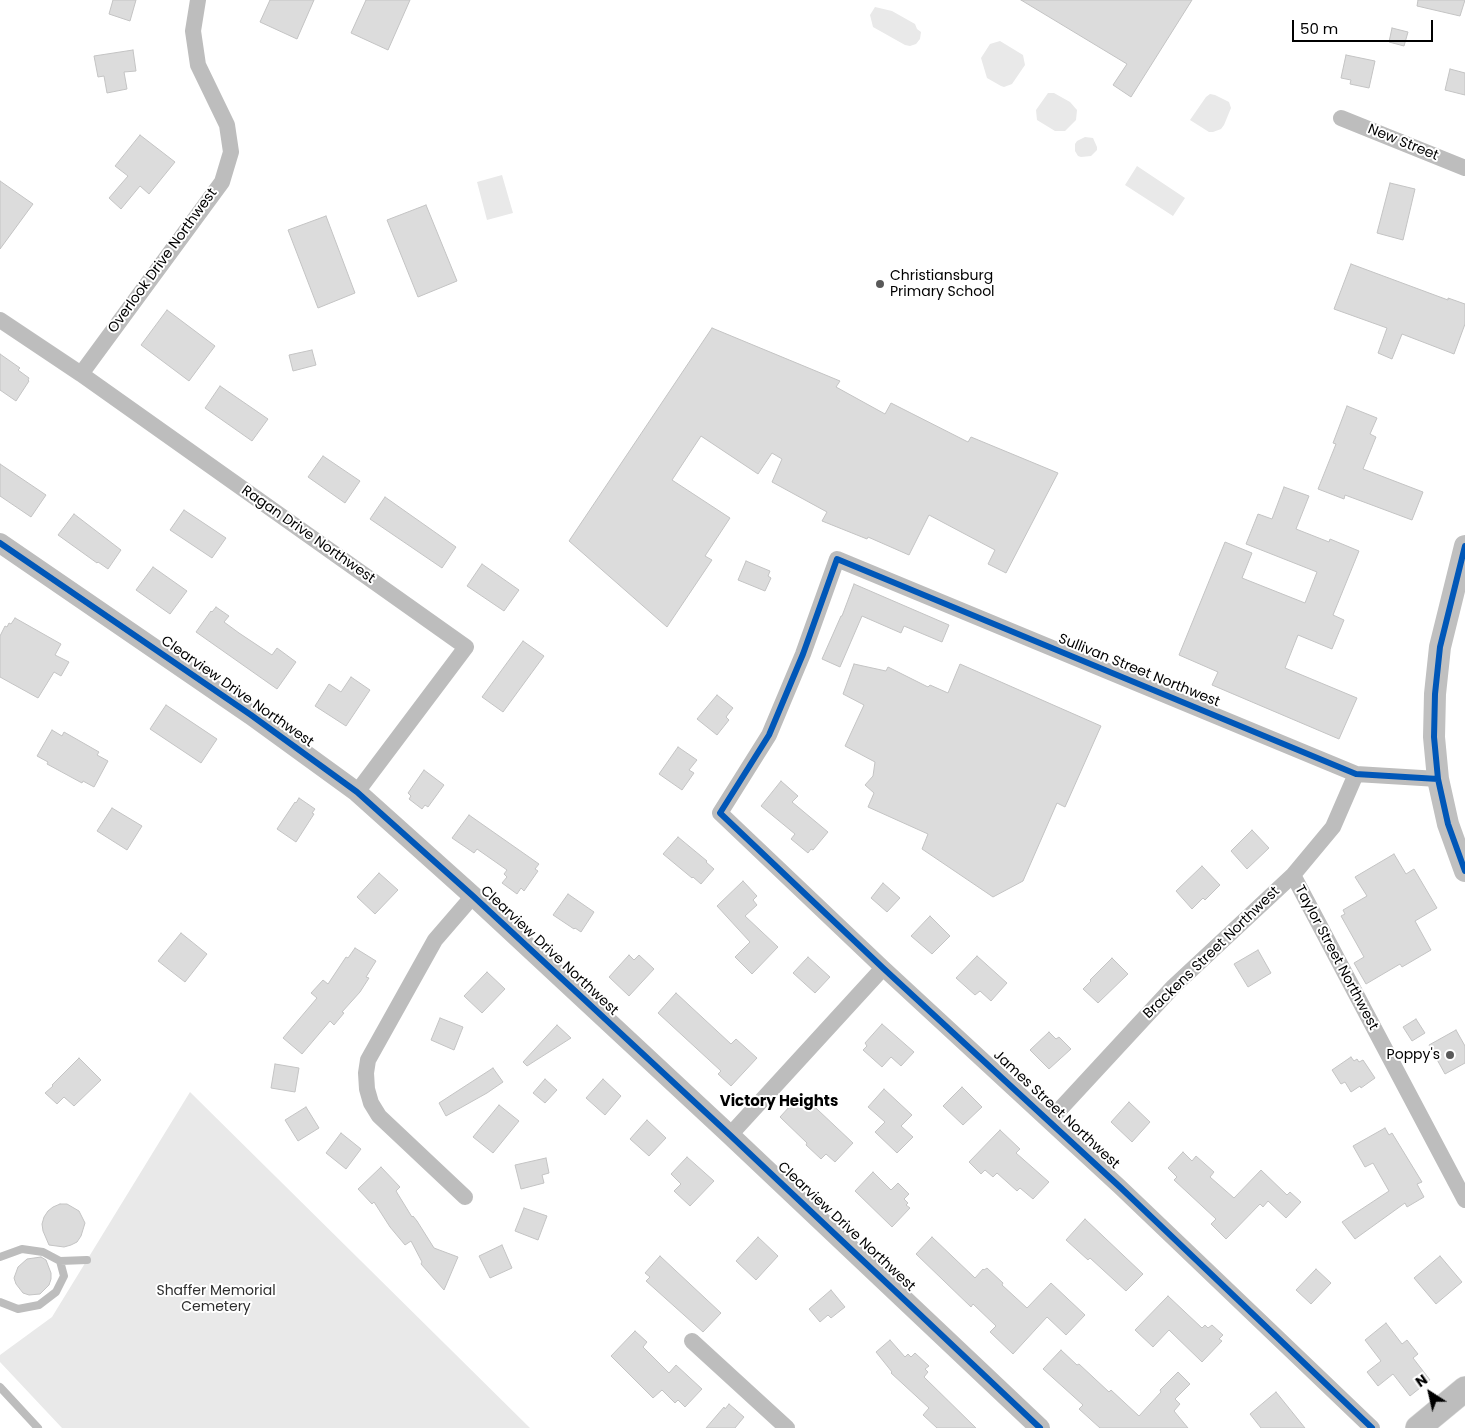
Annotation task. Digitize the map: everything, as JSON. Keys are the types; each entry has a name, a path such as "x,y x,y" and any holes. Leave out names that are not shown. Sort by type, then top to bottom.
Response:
{"main road":[{"path":"1465,546 1440,647 1435,694 1434,737 1438,779 1448,824 1465,871"},
{"path":"1418,1428 1465,1389"}],"street":[{"name":"Overlook Drive Northwest","path":"81,374 222,182 231,152 228,125 198,65 193,31 198,0"},
{"name":"New Street","path":"1341,118 1465,168"},
{"name":"Ragan Drive Northwest","path":"0,320 81,374 466,647 357,792"},
{"name":"Clearview Drive Northwest","path":"0,544 251,715 357,792 730,1135 1040,1428"},
{"name":"Sullivan Street Northwest","path":"720,813 769,735 803,654 837,559 1356,774 1438,779"},
{"name":"Brackens Street Northwest","path":"1050,1120 1174,986 1293,876 1333,828 1356,774"},
{"name":"James Street Northwest","path":"720,813 883,968 1050,1120 1372,1428"},
{"name":"Taylor Street Northwest","path":"1293,876 1465,1200"},
{"path":"465,1198 379,1116 371,1103 367,1089 366,1073 368,1060 436,940 472,896"},
{"path":"730,1135 883,968"},
{"path":"692,1341 787,1428"}],"lane":[{"path":"0,1257 22,1249 43,1252 60,1261 87,1260"},
{"path":"0,1302 18,1309 39,1305 56,1292 64,1276 60,1261"},
{"path":"0,1387 38,1428"}],"green space":[{"path":"875,7 892,11 915,24 921,32 920,39 916,44 905,45 873,27 870,15"},
{"path":"1000,41 1023,55 1025,65 1012,84 1004,87 987,78 981,58 990,44"},
{"path":"1048,93 1054,93 1070,102 1077,110 1076,120 1065,131 1055,131 1037,120 1036,110"},
{"path":"1210,94 1229,102 1231,108 1221,129 1213,132 1209,132 1190,120"},
{"path":"1085,137 1093,138 1097,150 1091,156 1081,157 1075,151 1075,144"},
{"path":"1137,166 1185,198 1173,216 1125,185"},
{"path":"502,175 513,213 487,220 477,182"},
{"name":"Shaffer Memorial Cemetery","path":"190,1092 530,1428 62,1428 0,1362 0,1355 52,1317"}],"building":[{"path":"113,0 136,0 130,21 109,14"},
{"path":"270,0 314,0 297,39 260,22"},
{"path":"366,0 410,0 388,50 351,33"},
{"path":"1021,0 1192,0 1131,97 1113,85 1127,64"},
{"path":"1418,0 1465,0 1460,16 1417,6"},
{"path":"1392,28 1408,32 1404,46 1389,42"},
{"path":"133,50 136,71 124,72 127,89 107,93 104,76 98,77 94,56"},
{"path":"1346,55 1375,61 1369,88 1350,84 1351,80 1341,78"},
{"path":"1450,69 1465,73 1465,95 1445,90"},
{"path":"140,135 175,162 149,194 140,186 121,209 109,198 128,176 115,166"},
{"path":"0,181 33,204 0,249"},
{"path":"1390,183 1415,189 1403,240 1377,233"},
{"path":"426,205 457,281 418,297 387,220"},
{"path":"326,216 355,293 318,308 288,230"},
{"path":"1351,264 1448,300 1448,298 1465,304 1465,324 1454,354 1402,334 1392,359 1378,353 1387,328 1334,309"},
{"path":"167,310 215,346 189,381 141,345"},
{"path":"712,328 840,381 836,387 885,414 891,403 968,442 971,437 1058,473 1006,573 988,564 995,550 929,515 909,555 868,537 867,539 822,521 827,512 772,482 782,459 772,453 758,474 701,436 672,480 730,518 705,556 712,560 667,627 569,541"},
{"path":"312,350 316,365 293,371 289,355"},
{"path":"0,354 20,368 18,370 29,378 16,401 0,390"},
{"path":"220,386 268,419 252,441 205,408"},
{"path":"1347,406 1377,418 1370,434 1376,437 1363,469 1423,492 1412,520 1345,495 1344,499 1318,489 1336,444 1333,443"},
{"path":"323,456 360,481 345,503 308,477"},
{"path":"0,464 46,495 31,517 0,496"},
{"path":"1284,487 1309,496 1296,529 1329,542 1330,539 1359,551 1333,615 1344,620 1332,649 1298,635 1285,668 1357,698 1339,739 1212,685 1218,672 1179,655 1225,542 1252,553 1242,578 1305,603 1317,572 1246,544 1258,514 1272,519"},
{"path":"385,497 456,547 442,568 370,519"},
{"path":"184,510 226,538 212,558 170,530"},
{"path":"74,514 121,550 108,569 58,535"},
{"path":"746,561 770,571 768,576 771,578 765,591 738,580"},
{"path":"482,564 519,590 504,611 467,586"},
{"path":"153,567 187,591 170,614 136,590"},
{"path":"854,584 949,625 942,642 904,626 901,633 862,616 840,667 822,659 842,616"},
{"path":"216,607 229,616 224,622 239,633 272,655 277,648 296,662 277,689 196,632"},
{"path":"15,618 61,644 55,655 69,662 61,676 54,672 38,698 0,677 0,636 5,626 7,627 9,623 11,624"},
{"path":"523,641 544,656 503,712 482,697"},
{"path":"854,664 886,671 888,667 928,687 930,685 948,693 960,664 1101,726 1065,807 1057,803 1023,881 993,897 922,849 928,834 868,807 874,793 865,785 873,776 875,762 845,746 864,705 843,694"},
{"path":"351,677 370,690 346,726 315,706 329,684 341,692"},
{"path":"717,695 733,708 726,717 729,720 717,735 697,719"},
{"path":"166,705 217,739 201,763 150,729"},
{"path":"52,730 62,736 64,732 99,752 97,755 108,761 94,787 83,781 82,783 47,764 48,762 37,756"},
{"path":"678,747 697,760 689,770 694,773 682,790 659,774"},
{"path":"424,770 444,785 428,807 425,805 422,809 409,799 411,796 408,793"},
{"path":"781,781 798,796 792,802 828,832 813,850 811,849 808,853 791,839 795,834 761,806"},
{"path":"299,798 315,809 312,813 314,814 296,842 277,829"},
{"path":"112,808 142,826 127,850 97,831"},
{"path":"469,815 539,864 535,869 538,871 524,891 521,888 517,894 502,883 507,877 504,874 507,870 477,849 474,853 452,838"},
{"path":"1252,830 1269,848 1247,869 1231,851"},
{"path":"678,837 714,869 701,884 663,854"},
{"path":"1394,854 1406,874 1414,869 1437,908 1415,921 1431,950 1402,967 1400,964 1366,984 1354,963 1364,957 1341,916 1345,914 1343,910 1367,896 1355,877"},
{"path":"1202,866 1220,885 1205,900 1203,898 1192,909 1176,891"},
{"path":"379,873 398,890 375,914 357,897"},
{"path":"743,881 757,896 753,900 757,905 745,916 778,947 752,974 735,957 750,942 717,906"},
{"path":"883,883 900,898 887,912 871,898"},
{"path":"568,894 594,912 581,932 553,915"},
{"path":"930,916 950,936 932,954 911,936"},
{"path":"181,933 207,954 185,982 158,961"},
{"path":"355,948 376,961 366,977 369,978 334,1025 330,1021 302,1054 283,1038 317,998 311,993 323,980 328,984 346,957 348,958"},
{"path":"1258,950 1271,973 1248,987 1234,964"},
{"path":"629,955 634,960 639,955 654,969 629,996 609,977"},
{"path":"977,956 1007,983 991,1001 980,991 975,995 956,978"},
{"path":"808,957 830,977 815,993 793,973"},
{"path":"1112,958 1128,974 1098,1003 1083,989"},
{"path":"487,972 505,989 482,1013 464,996"},
{"path":"676,993 731,1044 736,1039 757,1058 731,1086 718,1074 721,1071 658,1013"},
{"path":"440,1018 463,1027 454,1050 431,1040"},
{"path":"1416,1019 1425,1033 1412,1041 1403,1027"},
{"path":"882,1024 914,1052 901,1066 891,1057 882,1067 863,1050 867,1046 865,1043"},
{"path":"557,1025 571,1038 527,1066 523,1062"},
{"name":"Poppy's","path":"1456,1030 1465,1046 1465,1063 1445,1074 1429,1045"},
{"path":"1049,1032 1056,1039 1059,1037 1071,1049 1049,1069 1030,1050"},
{"path":"1351,1057 1354,1061 1357,1059 1359,1062 1363,1060 1375,1078 1361,1088 1360,1086 1351,1092 1345,1082 1341,1084 1332,1070"},
{"path":"79,1058 101,1080 74,1106 64,1097 57,1104 45,1093"},
{"path":"275,1064 299,1068 295,1092 271,1088"},
{"path":"493,1068 503,1082 446,1116 439,1103"},
{"path":"545,1079 557,1090 545,1103 533,1093"},
{"path":"603,1079 621,1096 605,1115 586,1098"},
{"path":"962,1087 982,1107 963,1125 943,1106"},
{"path":"884,1089 912,1115 901,1126 913,1137 897,1153 875,1132 885,1122 868,1107"},
{"path":"801,1094 853,1143 835,1162 826,1154 821,1159 780,1117"},
{"path":"1129,1102 1150,1122 1132,1142 1111,1122"},
{"path":"499,1105 519,1121 493,1153 473,1137"},
{"path":"306,1107 319,1128 298,1141 285,1120"},
{"path":"647,1120 666,1138 649,1156 630,1139"},
{"path":"1385,1128 1389,1135 1392,1133 1422,1182 1417,1184 1424,1197 1407,1207 1405,1203 1355,1239 1342,1222 1389,1191 1373,1163 1365,1167 1353,1146"},
{"path":"1000,1130 1020,1149 1016,1153 1049,1182 1033,1199 1020,1188 1017,1191 997,1173 993,1177 985,1170 981,1174 969,1162"},
{"path":"341,1133 361,1149 346,1169 326,1153"},
{"path":"1183,1152 1192,1161 1196,1156 1214,1172 1210,1177 1234,1198 1261,1170 1287,1195 1290,1192 1301,1202 1286,1218 1268,1201 1263,1207 1260,1204 1226,1239 1211,1224 1216,1219 1174,1180 1177,1177 1168,1168"},
{"path":"687,1157 714,1181 690,1206 674,1191 681,1184 671,1174"},
{"path":"546,1158 549,1173 542,1175 544,1183 521,1189 515,1165"},
{"path":"381,1167 400,1187 396,1191 434,1248 458,1257 444,1290 421,1264 422,1262 411,1241 405,1245 390,1227 374,1202 372,1204 358,1189"},
{"path":"873,1172 891,1190 898,1183 909,1194 904,1199 908,1203 906,1205 910,1208 892,1227 855,1191"},
{"path":"60,1204 67,1204 79,1211 85,1223 77,1242 64,1247 49,1245 42,1224 48,1211"},
{"path":"524,1208 547,1216 538,1240 515,1231"},
{"path":"1085,1219 1143,1274 1126,1291 1090,1258 1088,1260 1066,1240"},
{"path":"758,1237 778,1256 756,1280 736,1261"},
{"path":"932,1237 975,1278 983,1269 987,1268 1027,1308 1051,1283 1085,1315 1066,1335 1047,1317 1013,1354 990,1332 996,1326 973,1304 971,1307 916,1254"},
{"path":"502,1245 512,1268 490,1278 479,1256"},
{"path":"660,1256 721,1313 703,1332 646,1281 650,1277 645,1273"},
{"path":"1440,1256 1462,1282 1436,1304 1414,1278"},
{"path":"41,1257 46,1260 51,1273 49,1285 40,1294 29,1295 23,1293 14,1278 18,1267 27,1259"},
{"path":"1316,1269 1331,1283 1311,1304 1296,1290"},
{"path":"831,1290 845,1307 831,1318 828,1315 820,1322 809,1309"},
{"path":"1168,1296 1202,1328 1205,1325 1208,1328 1212,1325 1223,1335 1219,1339 1222,1341 1202,1362 1169,1330 1153,1347 1135,1330"},
{"path":"1386,1323 1402,1344 1407,1340 1418,1354 1413,1358 1430,1380 1410,1396 1393,1374 1378,1386 1367,1372 1381,1361 1365,1340"},
{"path":"635,1331 647,1342 643,1347 669,1373 676,1365 702,1389 685,1407 678,1400 675,1403 662,1390 653,1398 611,1356"},
{"path":"890,1340 905,1357 908,1354 911,1357 915,1353 929,1366 925,1369 928,1372 924,1377 976,1428 937,1428 923,1415 929,1408 891,1373 876,1352"},
{"path":"1061,1350 1109,1392 1111,1390 1139,1416 1161,1392 1160,1390 1178,1372 1190,1384 1175,1399 1180,1404 1174,1411 1188,1428 1100,1428 1079,1409 1083,1405 1043,1369"},
{"path":"1276,1392 1305,1428 1261,1428 1250,1414"},
{"path":"729,1404 744,1417 735,1428 706,1428 724,1407 725,1409"}],"cycle path":[{"path":"0,543 251,715 357,792 473,896 730,1135 1040,1428"},
{"path":"1465,546 1440,647 1435,694 1434,737 1438,779 1448,824 1465,871"},
{"path":"1372,1428 1120,1187 883,968 720,813 769,735 803,654 837,559 1356,774 1438,779"}],"place":[{"name":"Christiansburg Primary School","path":"880,284"},
{"name":"Poppy's","path":"1450,1055"}],"district":[{"name":"Victory Heights","path":"779,1102"}]}
